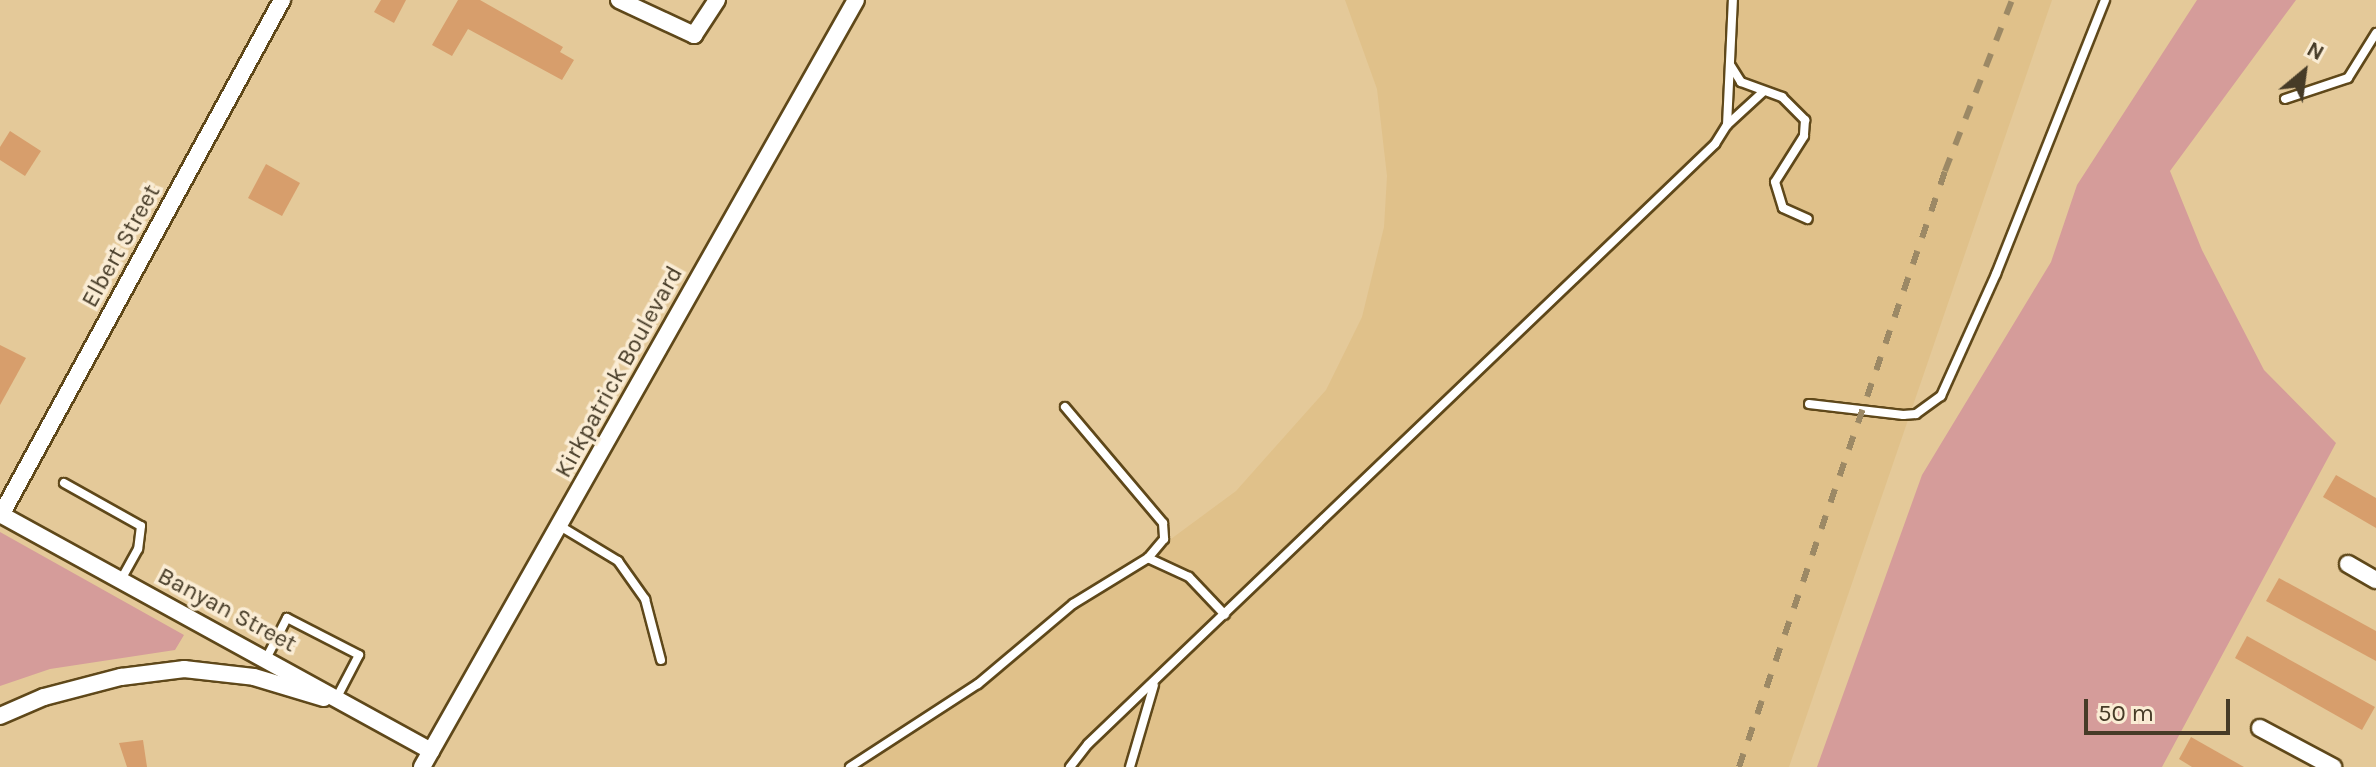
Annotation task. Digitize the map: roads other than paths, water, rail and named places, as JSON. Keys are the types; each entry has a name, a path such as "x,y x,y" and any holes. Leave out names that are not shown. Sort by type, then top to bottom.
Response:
{"street":[{"name":"Elbert Street","path":"1,514 282,0"},
{"path":"619,0 694,35 717,0"},
{"name":"Kirkpatrick Boulevard","path":"422,767 856,0"},
{"name":"Banyan Street","path":"1,514 431,751"},
{"path":"2348,564 2376,580"},
{"path":"0,716 44,697 121,677 184,669 254,677 354,707"},
{"path":"2260,728 2333,767"}],"lane":[{"path":"1727,125 1733,0"},
{"path":"1809,404 1903,415 1916,414 1941,396 1996,274 2105,0"},
{"path":"2285,99 2348,78 2376,33"},
{"path":"1729,62 1741,82 1782,97 1805,120 1804,136 1775,182 1783,208 1808,219"},
{"path":"1070,767 1688,172 1727,125 1763,92"},
{"path":"850,767 978,684 1073,604 1148,558 1164,539 1163,523 1065,407"},
{"path":"64,483 141,526 138,549 121,580"},
{"path":"560,526 618,561 645,599 661,660"},
{"path":"1148,558 1189,577 1225,615"},
{"path":"266,659 287,618 359,655 337,697"},
{"path":"1130,767 1155,684"}],"railway":[{"path":"1739,767 1945,171 2012,0"}]}
